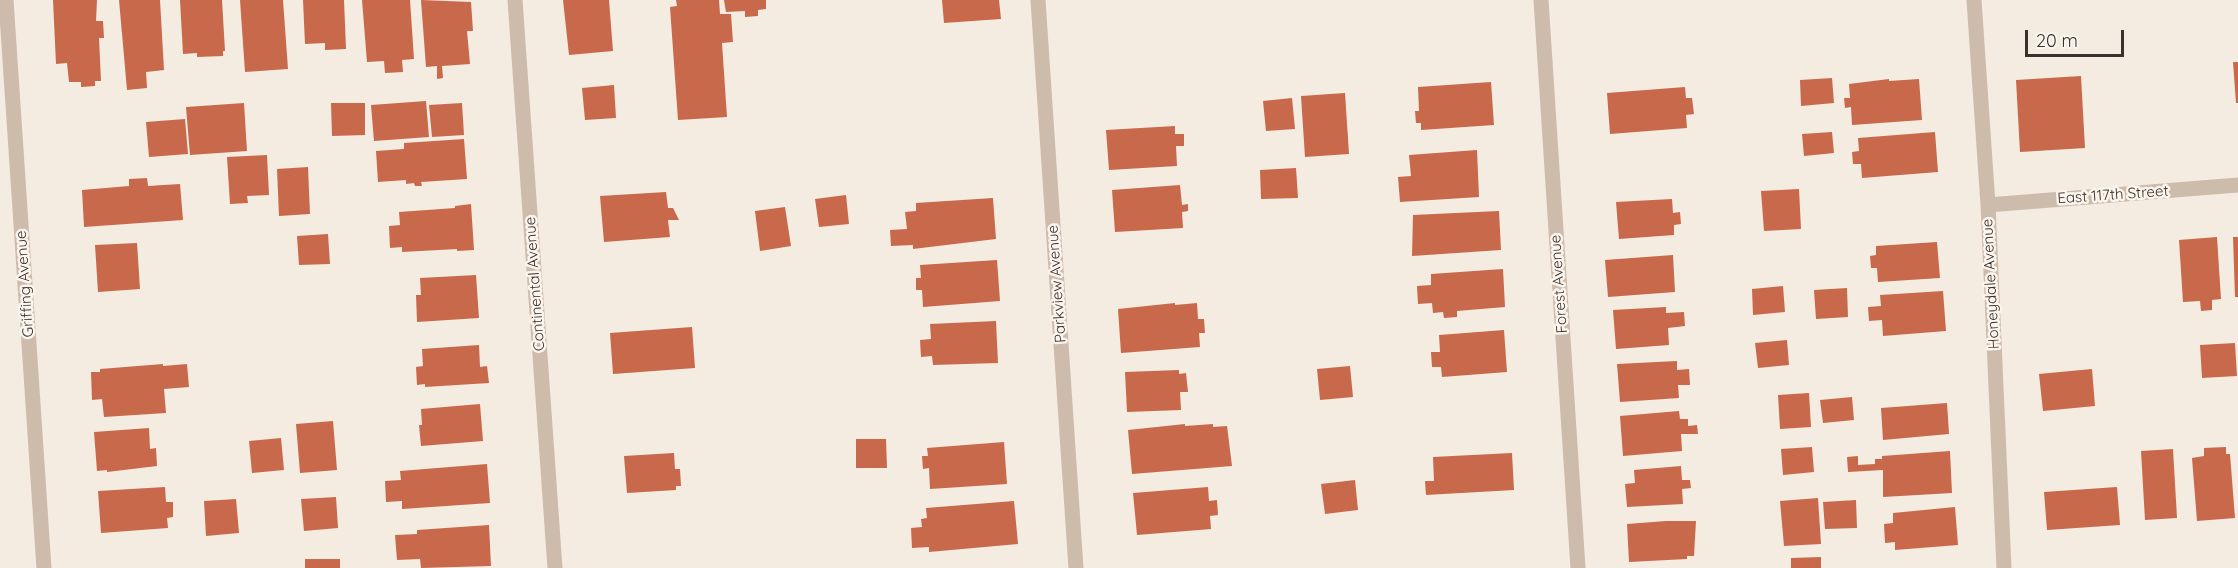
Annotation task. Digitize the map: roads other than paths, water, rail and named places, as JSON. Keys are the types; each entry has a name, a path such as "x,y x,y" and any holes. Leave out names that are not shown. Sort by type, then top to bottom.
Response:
{"street":[{"name":"Griffing Avenue","path":"6,0 44,568"},
{"name":"Continental Avenue","path":"515,0 555,568"},
{"name":"Parkview Avenue","path":"1038,0 1076,568"},
{"name":"Forest Avenue","path":"1541,0 1578,568"},
{"name":"Honeydale Avenue","path":"1974,0 1988,205 2004,568"},
{"name":"East 117th Street","path":"1988,205 2238,185"}]}
